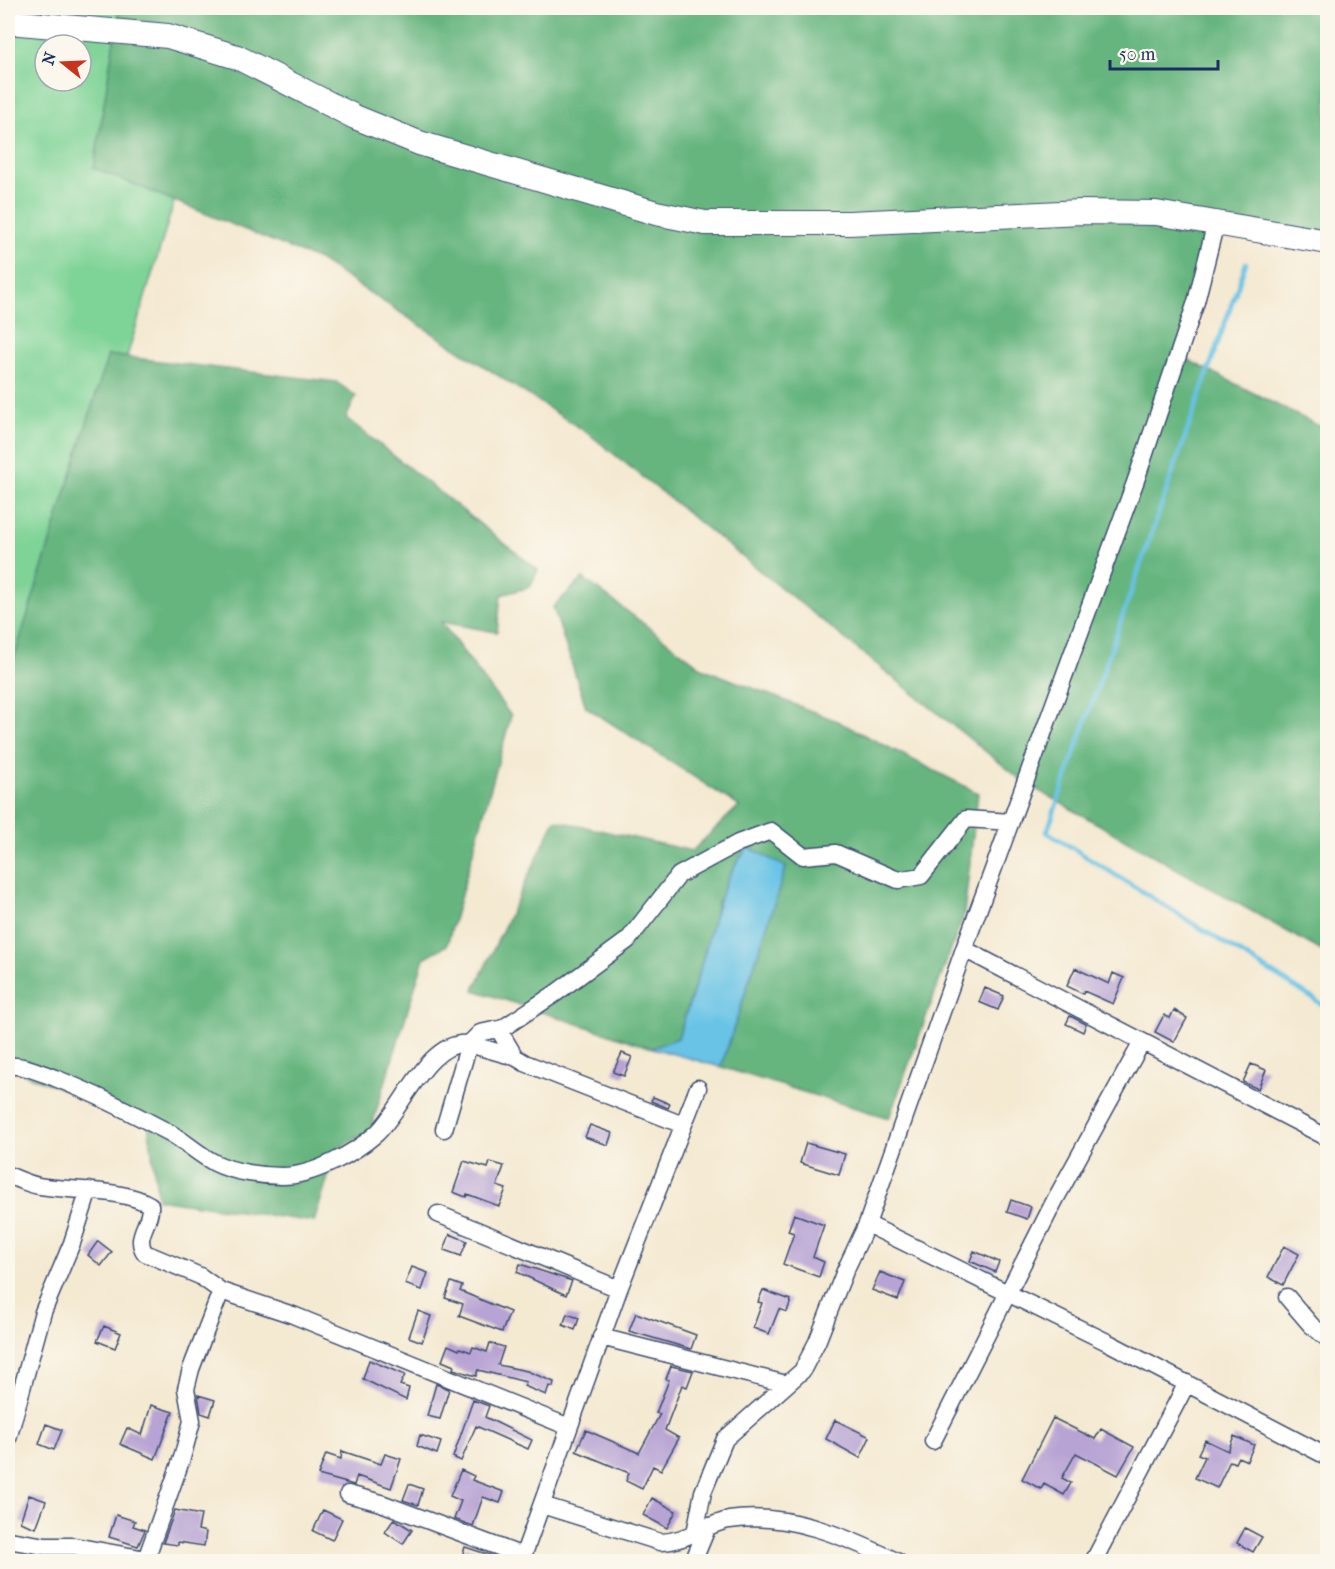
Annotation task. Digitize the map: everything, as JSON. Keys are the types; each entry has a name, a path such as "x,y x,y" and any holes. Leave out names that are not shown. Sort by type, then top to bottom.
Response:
{"main road":[{"path":"8,22 168,36 237,57 355,117 419,143 656,213 705,223 849,223 1081,212 1156,213 1328,242"}],"street":[{"path":"693,1562 702,1529 703,1492 725,1439 802,1371 817,1342 867,1224 964,949 1136,480 1196,302 1215,222"},
{"path":"444,1129 469,1044 480,1033 499,1030 556,993 628,940 679,875 738,843 771,831 803,856 836,853 898,880 921,876 966,819 1011,822"},
{"path":"964,949 1328,1138"},
{"path":"499,1030 515,1058"},
{"path":"933,1441 1055,1200 1142,1042"},
{"path":"8,1066 17,1066 40,1073 103,1096 178,1138 216,1163 240,1171 283,1176 342,1159 377,1133 407,1090 447,1047 461,1043 515,1058 683,1125"},
{"path":"348,1494 381,1503 522,1559 601,1337 698,1088"},
{"path":"8,1175 35,1185 89,1190 142,1200 150,1205 151,1212 140,1237 140,1247 145,1253 200,1276 221,1291 293,1315 569,1427"},
{"path":"8,1438 43,1312 72,1244 89,1190"},
{"path":"438,1214 619,1289"},
{"path":"867,1224 1187,1383 1328,1457"},
{"path":"8,1540 45,1546 74,1546 145,1560 182,1458 192,1421 186,1389 191,1369 221,1291"},
{"path":"1287,1297 1311,1325 1328,1339"},
{"path":"601,1337 786,1384"},
{"path":"1093,1562 1187,1383"},
{"path":"542,1505 660,1542 676,1542 702,1529 730,1520 772,1519 849,1540 891,1560"}],"green space":[{"path":"8,8 233,8 8,748"},
{"path":"119,8 1327,8 1327,242 1216,222 1178,355 1327,430 1327,954 1025,783 589,434 319,260 94,168"},
{"path":"108,355 336,382 356,396 346,418 538,570 530,587 501,595 497,632 441,622 511,716 447,945 424,958 370,1131 337,1149 314,1222 158,1199 148,1122 8,1068 8,678"},
{"path":"583,578 704,669 837,721 978,793 964,914 889,1118 721,1067 786,867 718,900 701,966 678,1038 652,1048 474,990 555,820 692,851 739,806 586,707 553,607"}],"water":[{"path":"748,847 786,867 721,1067 652,1048 678,1038 724,888 738,860"}],"building":[{"path":"1075,968 1109,984 1113,973 1124,978 1113,1004 1067,986"},
{"path":"985,988 1004,996 998,1010 979,1002"},
{"path":"1174,1010 1187,1018 1174,1042 1155,1032 1164,1015 1170,1018"},
{"path":"1070,1016 1086,1024 1083,1032 1066,1024"},
{"path":"622,1053 632,1057 624,1076 613,1072"},
{"path":"1251,1064 1266,1070 1258,1089 1243,1082"},
{"path":"653,1097 670,1104 668,1108 651,1101"},
{"path":"590,1125 612,1133 608,1145 585,1137"},
{"path":"806,1143 845,1154 839,1175 800,1163"},
{"path":"464,1161 488,1168 490,1162 504,1166 497,1186 506,1189 499,1206 467,1194 466,1197 453,1192"},
{"path":"1011,1200 1031,1207 1027,1219 1007,1212"},
{"path":"794,1214 824,1225 813,1257 824,1262 819,1277 783,1264 794,1233 788,1231"},
{"path":"450,1234 467,1241 461,1256 444,1250"},
{"path":"98,1241 112,1252 101,1266 88,1255"},
{"path":"1284,1246 1299,1254 1283,1285 1268,1277"},
{"path":"974,1251 999,1262 995,1272 970,1261"},
{"path":"520,1264 572,1281 566,1295 517,1272"},
{"path":"412,1267 428,1273 422,1290 405,1284"},
{"path":"880,1272 905,1282 898,1300 872,1290"},
{"path":"451,1282 462,1286 460,1291 510,1312 502,1332 459,1316 463,1304 445,1298"},
{"path":"763,1290 791,1300 787,1312 779,1309 769,1334 753,1328 762,1303 758,1302"},
{"path":"418,1311 431,1316 422,1342 409,1337"},
{"path":"636,1313 696,1335 691,1349 629,1331"},
{"path":"567,1314 579,1318 575,1330 563,1325"},
{"path":"104,1326 121,1333 115,1348 97,1341"},
{"path":"490,1343 504,1347 498,1365 527,1371 554,1382 553,1387 549,1386 546,1395 524,1386 526,1382 478,1370 476,1376 453,1369 454,1366 442,1361 448,1345 459,1350 460,1348 471,1352 473,1347 487,1352"},
{"path":"369,1360 405,1375 400,1385 409,1388 406,1400 363,1379"},
{"path":"671,1366 693,1371 687,1387 682,1385 665,1430 679,1438 661,1470 653,1466 642,1489 626,1481 629,1473 576,1451 586,1430 639,1453 660,1414 656,1413 669,1380 666,1379"},
{"path":"436,1384 449,1389 440,1419 427,1416"},
{"path":"198,1395 215,1400 210,1416 201,1413"},
{"path":"473,1400 489,1406 485,1417 532,1440 528,1449 476,1426 461,1461 453,1457"},
{"path":"151,1405 173,1412 155,1459 120,1444 127,1428 142,1435"},
{"path":"1053,1418 1095,1439 1101,1429 1134,1447 1118,1475 1076,1453 1062,1478 1071,1483 1064,1495 1044,1484 1041,1489 1022,1479"},
{"path":"835,1420 870,1437 860,1458 826,1439"},
{"path":"46,1424 62,1430 54,1450 39,1444"},
{"path":"420,1435 441,1442 437,1454 417,1446"},
{"path":"1234,1436 1254,1445 1247,1461 1238,1457 1235,1463 1230,1461 1217,1488 1195,1478 1205,1457 1198,1454 1205,1440 1228,1451"},
{"path":"342,1451 381,1464 385,1454 401,1459 391,1488 357,1476 354,1485 318,1475 326,1454 341,1459"},
{"path":"461,1470 474,1476 472,1480 504,1492 500,1503 483,1497 473,1526 454,1519 461,1501 450,1496"},
{"path":"409,1484 423,1489 418,1505 403,1500"},
{"path":"29,1495 46,1501 36,1528 20,1522"},
{"path":"652,1498 676,1511 667,1528 643,1515"},
{"path":"175,1510 201,1515 198,1530 206,1532 204,1546 178,1542 178,1545 163,1543"},
{"path":"323,1510 342,1519 332,1540 313,1531"},
{"path":"116,1515 135,1521 133,1526 145,1530 138,1546 109,1537"},
{"path":"394,1519 412,1530 403,1544 385,1532"},
{"path":"1245,1528 1262,1537 1253,1552 1237,1543"},
{"path":"465,1547 502,1559 501,1562 460,1562"}],"waterway":[{"path":"1246,263 1047,832 1328,1008"}]}
